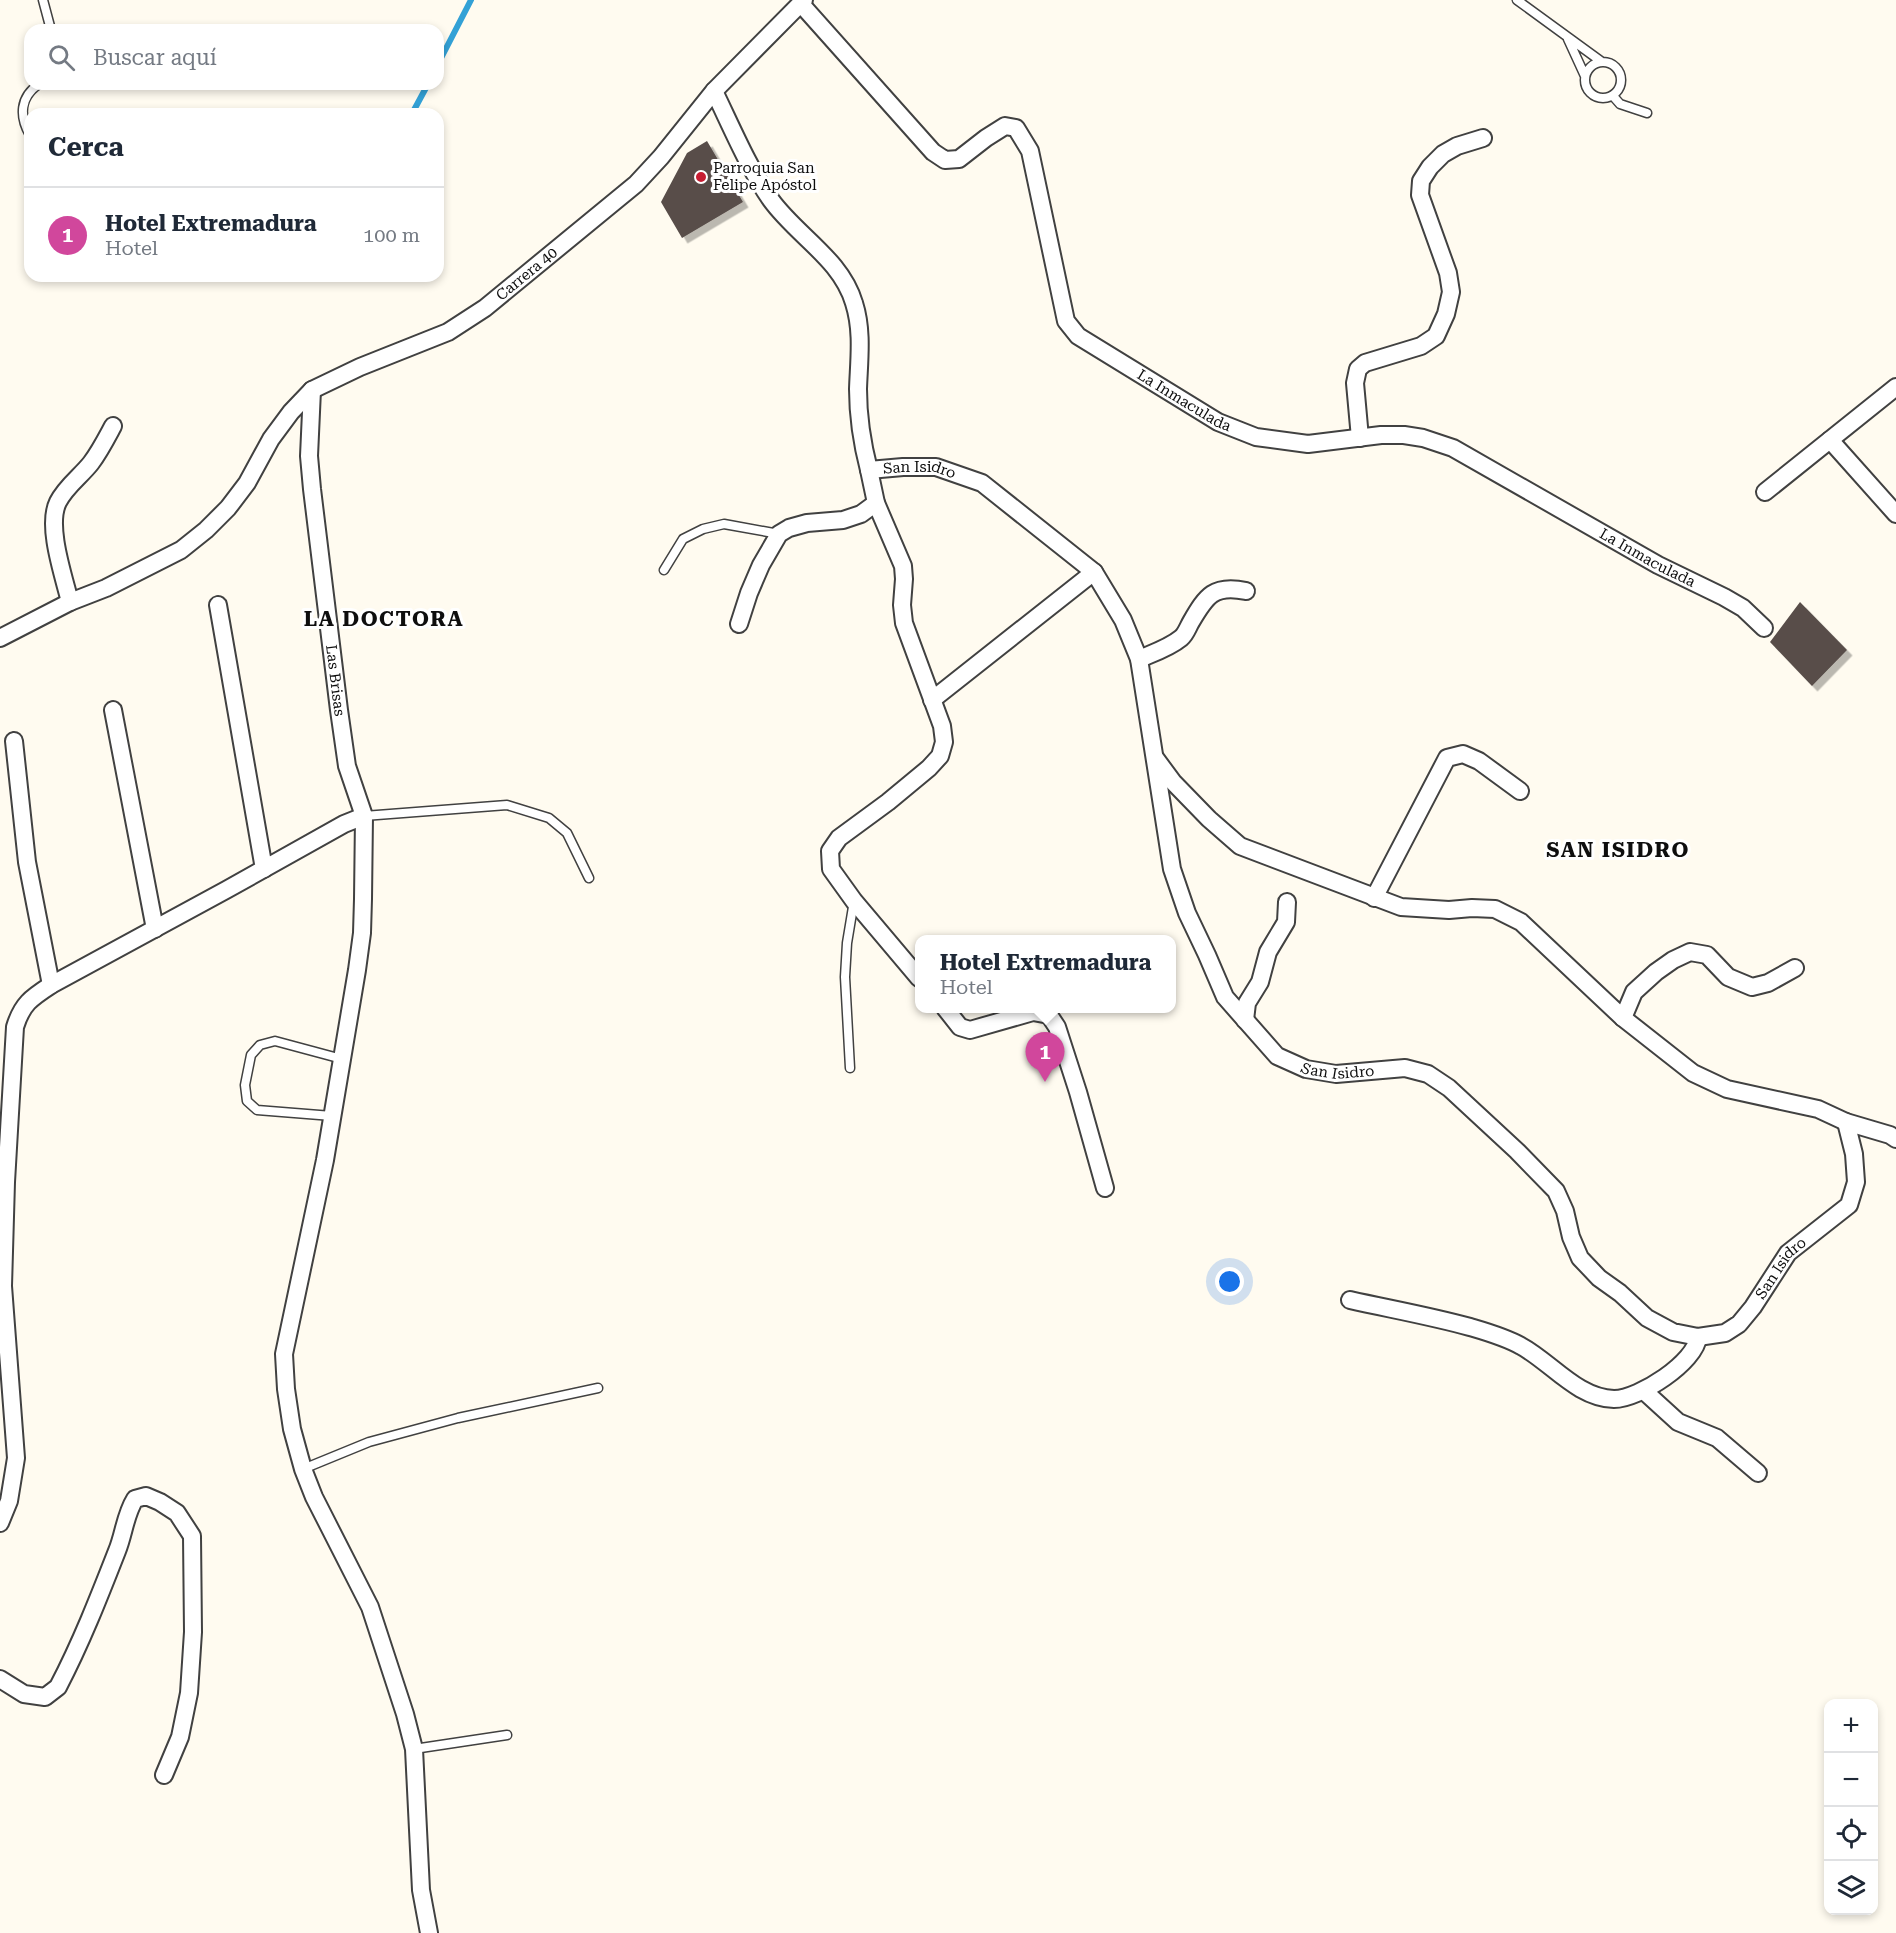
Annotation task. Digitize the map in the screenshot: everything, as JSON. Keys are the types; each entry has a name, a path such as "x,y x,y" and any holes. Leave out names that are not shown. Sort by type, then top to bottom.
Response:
{"street":[{"name":"Carrera 40","path":"0,638 181,550 228,508 247,483 271,439 291,412 312,390 448,332 485,308 636,184 661,157 714,91 802,2"},
{"name":"La Inmaculada","path":"802,2 933,152 945,160 959,159 1005,126 1016,129 1030,151 1066,321 1078,336 1218,422 1256,437 1308,444 1382,435 1404,435 1423,438 1453,448 1658,565 1724,597 1743,608 1764,628"},
{"name":"San Isidro","path":"714,91 752,169 771,200 845,281 854,303 860,342 858,389 861,434 869,470 936,467 982,483 1094,572 1123,620 1139,659 1153,755 1172,869 1187,913 1225,997 1277,1056 1306,1069 1336,1074 1405,1068 1428,1074 1449,1088 1556,1191 1580,1258 1599,1278 1647,1318 1673,1332 1698,1337 1725,1333 1739,1324 1753,1307 1788,1253 1849,1205 1856,1182 1854,1154 1846,1122 1818,1110 1727,1089 1693,1072 1623,1018 1521,922 1495,909 1449,910 1401,907 1240,846 1209,819 1173,782 1153,755"},
{"path":"1360,438 1355,383 1358,369 1365,363 1421,346 1436,336 1446,314 1451,292 1448,273 1420,195 1421,181 1430,167 1443,154 1457,146 1483,138"},
{"path":"1765,492 1896,387"},
{"name":"Las Brisas","path":"312,390 309,456 331,646 347,766 364,816 362,933 325,1160 284,1354 286,1389 292,1429 303,1469 314,1497 370,1607 405,1714 414,1749 421,1890 429,1933"},
{"path":"70,602 56,544 54,520 57,504 70,485 90,464 113,426"},
{"path":"1830,440 1896,514"},
{"path":"869,470 876,503 903,566 904,623 942,726 944,742 940,756 929,768 839,838 830,851 831,869 854,901 915,973"},
{"path":"739,624 761,565 779,534 789,528 807,523 843,520 861,514 876,503"},
{"path":"933,700 1094,572"},
{"path":"1139,659 1166,647 1183,636 1203,601 1218,591 1231,588 1246,591"},
{"path":"218,605 264,868"},
{"path":"113,710 155,929"},
{"path":"14,741 27,862 51,985"},
{"path":"1374,898 1447,758 1463,754 1479,761 1520,791"},
{"path":"0,1523 9,1501 16,1458 3,1286 6,1182 15,1027 19,1013 29,1000 51,985 344,824 364,816"},
{"path":"1245,1020 1247,1003 1260,982 1268,952 1286,922 1287,902"},
{"path":"1623,1018 1634,992 1656,972 1690,952 1707,955 1728,977 1752,987 1768,983 1795,968"},
{"path":"949,1013 960,1027 970,1030 1030,1013"},
{"path":"1038,1013 1049,1015 1057,1027 1105,1188"},
{"path":"1846,1122 1896,1139"},
{"path":"1350,1300 1489,1333 1520,1345 1584,1391 1599,1397 1615,1399 1644,1390 1678,1366 1694,1348 1698,1337"},
{"path":"1644,1390 1678,1422 1717,1438 1758,1473"},
{"path":"0,1679 24,1694 45,1697 58,1687 122,1539 129,1509 135,1499 146,1496 160,1502 177,1513 192,1536 193,1632 189,1693 180,1737 164,1775"}],"lane":[{"path":"43,0 49,24"},
{"path":"1517,0 1602,62"},
{"path":"1568,39 1585,76"},
{"path":"1602,62 1609,63 1616,68 1621,82 1613,96 1599,98 1587,90 1585,76 1594,64 1602,62"},
{"path":"24,124 23,103 32,90"},
{"path":"1613,96 1620,104 1647,113"},
{"path":"664,570 683,539 703,529 724,524 779,534"},
{"path":"364,816 507,805 549,818 567,833 589,878"},
{"path":"850,1068 845,977 847,943 854,901"},
{"path":"332,1116 257,1110 247,1101 245,1085 251,1055 260,1045 274,1041 342,1059"},
{"path":"303,1469 369,1442 458,1418 598,1388"},
{"path":"414,1749 507,1735"}],"building":[{"name":"Parroquia San Felipe Apóstol","path":"707,141 743,202 682,238 661,202 687,153"},
{"path":"1800,602 1847,650 1812,686 1770,642"}],"waterway":[{"path":"444,52 471,0"},
{"path":"415,108 425,90"}],"place":[{"name":"Parroquia San Felipe Apóstol","path":"701,177"},
{"name":"Hotel Extremadura","path":"1045,1082"}],"district":[{"name":"LA DOCTORA","path":"384,619"},
{"name":"SAN ISIDRO","path":"1618,850"}]}
